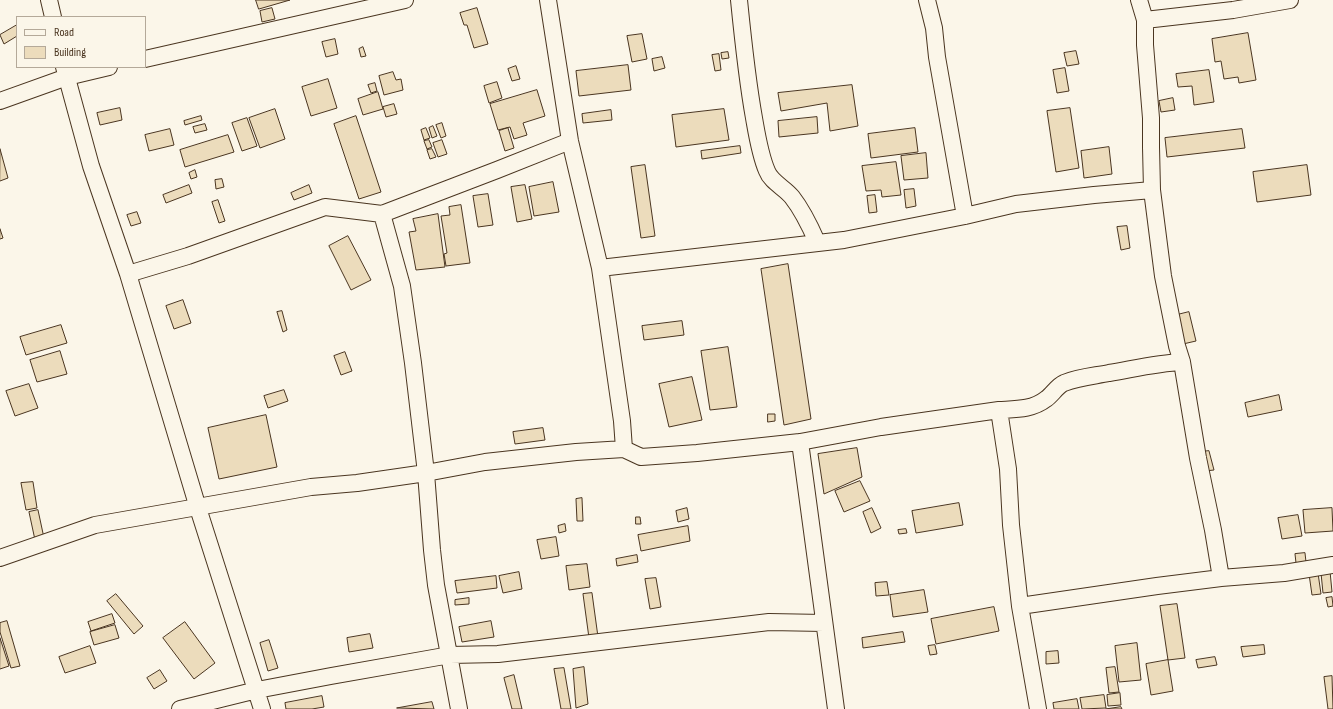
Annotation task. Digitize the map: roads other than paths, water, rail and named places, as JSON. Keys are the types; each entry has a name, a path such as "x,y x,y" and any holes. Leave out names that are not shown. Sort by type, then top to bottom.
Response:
{"street":[{"path":"49,0 53,16"},
{"path":"146,59 405,0"},
{"path":"548,0 570,141 600,268 622,421 624,449"},
{"path":"739,0 749,93 767,172 773,180 784,188 803,212 817,242"},
{"path":"927,0 934,28 937,57 965,216"},
{"path":"1139,0 1145,20 1145,45 1151,118 1150,147 1152,190 1164,276 1177,346 1182,362 1198,458 1221,578"},
{"path":"1145,20 1233,10 1290,0"},
{"path":"0,101 65,72 100,68"},
{"path":"65,72 91,166 128,274 198,508 262,709"},
{"path":"128,274 188,256 325,207 382,214 570,141"},
{"path":"600,268 844,240 965,216 1016,204 1152,190"},
{"path":"382,214 402,286 426,473 432,550 438,599 450,655 459,709"},
{"path":"0,558 95,525 312,487 357,484 485,462 576,452 624,449 641,457 697,453 800,442 881,427 999,410 1025,409 1038,404 1046,399 1061,384 1072,380 1182,362"},
{"path":"999,410 1010,481 1011,525 1020,606 1038,709"},
{"path":"800,442 836,709"},
{"path":"1020,606 1157,586 1221,578 1284,573 1333,565"},
{"path":"180,709 257,690 450,655 498,654 768,622 824,623"}]}
